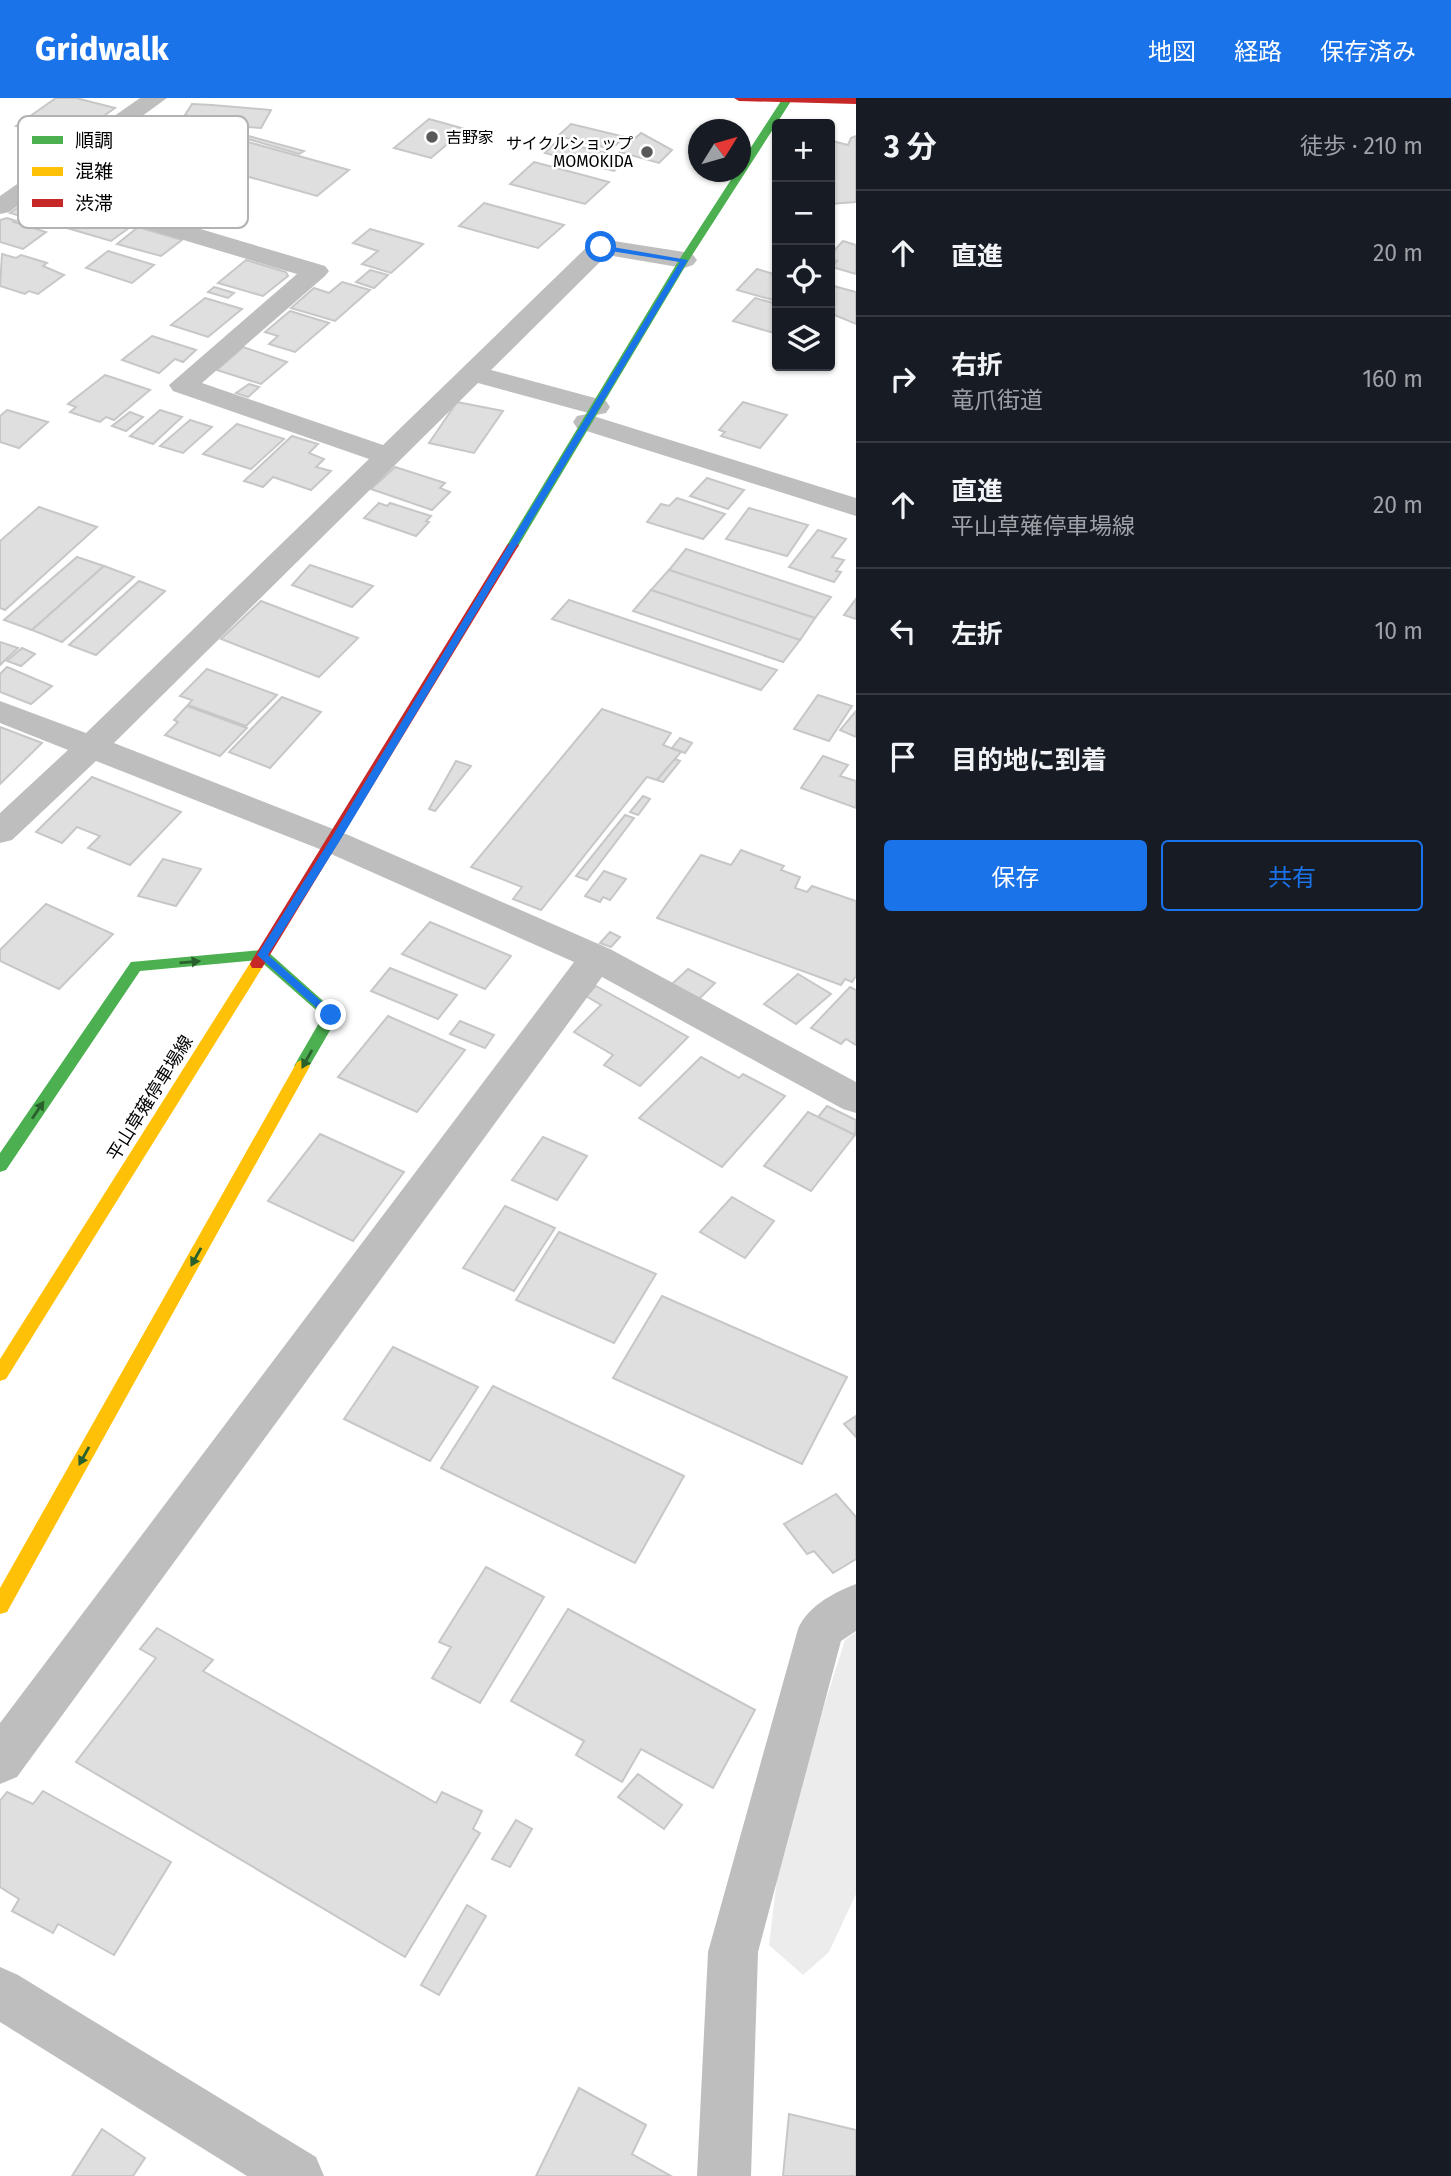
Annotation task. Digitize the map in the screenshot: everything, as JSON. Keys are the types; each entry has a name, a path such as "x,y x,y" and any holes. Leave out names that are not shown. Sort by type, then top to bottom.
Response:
{"main road":[{"path":"739,98 856,102"},
{"name":"平山草薙停車場線","path":"0,1374 334,842 684,260 787,99"},
{"path":"0,1166 136,966 262,955 331,1015 0,1606"}],"street":[{"path":"129,116 155,98"},
{"path":"0,207 18,194"},
{"path":"171,228 316,271 183,385 388,456"},
{"path":"0,832 91,747 601,247 684,260"},
{"path":"473,373 856,507"},
{"path":"0,710 334,842 597,958 856,1099"},
{"path":"0,1761 597,958"},
{"path":"724,2176 733,1952 821,1629 856,1605"},
{"path":"0,1993 297,2176"}],"shaded area":[{"path":"856,1632 856,1894 829,1952 803,1975 769,1945 782,1838 845,1640"}],"building":[{"path":"56,98 76,98 115,108 104,116 30,116"},
{"path":"192,104 271,110 261,128 248,127 248,116 185,115"},
{"path":"429,119 465,129 431,158 394,148"},
{"path":"571,124 625,137 611,149 558,136"},
{"path":"641,133 672,150 659,163 620,152"},
{"path":"248,136 304,151 299,154 248,139"},
{"path":"856,136 856,202 835,204 835,142 848,145 851,138"},
{"path":"557,141 626,158 614,171 545,153"},
{"path":"248,142 349,170 317,196 248,177"},
{"path":"534,162 609,182 585,204 510,184"},
{"path":"484,203 564,225 538,248 459,226"},
{"path":"18,208 18,215 10,213"},
{"path":"7,218 16,221 14,222 18,223 18,228 33,228 46,232 23,249 0,242 0,220"},
{"path":"67,228 129,228 111,241"},
{"path":"137,228 182,240 161,256 117,244"},
{"path":"370,229 423,244 391,273 362,264 378,251 353,243"},
{"path":"843,241 856,245 856,274 835,268 835,250"},
{"path":"108,251 154,265 132,283 86,268"},
{"path":"2,254 16,258 21,255 47,263 43,266 64,275 38,294 29,291 25,294 0,286"},
{"path":"246,260 286,272 288,276 263,296 218,283"},
{"path":"757,269 772,274 772,300 737,290"},
{"path":"370,270 388,275 374,288 356,282"},
{"path":"342,282 370,290 335,321 291,308 314,288 329,293"},
{"path":"835,286 856,292 856,324 835,315"},
{"path":"214,287 234,293 228,298 208,292"},
{"path":"205,298 242,309 208,337 171,325"},
{"path":"755,298 772,303 772,333 733,321"},
{"path":"290,311 329,323 295,352 269,344 278,336 265,332"},
{"path":"152,336 196,350 183,362 175,359 159,373 122,360"},
{"path":"243,347 287,362 261,384 217,370"},
{"path":"105,375 150,390 114,420 106,417 100,422 70,412 76,407 68,404"},
{"path":"249,384 259,387 248,397 236,393"},
{"path":"457,402 503,411 474,453 429,443"},
{"path":"743,402 787,415 760,448 721,436 725,432 719,430"},
{"path":"7,410 48,422 19,448 0,442 0,416"},
{"path":"160,410 182,417 153,444 130,436"},
{"path":"130,412 143,417 126,431 112,426"},
{"path":"190,420 212,427 183,453 160,446"},
{"path":"237,424 284,439 251,469 203,454"},
{"path":"292,436 318,444 309,453 324,459 316,467 331,471 311,490 273,477 263,487 244,481"},
{"path":"395,467 445,483 440,488 450,492 432,510 371,489"},
{"path":"707,478 744,490 728,509 690,496"},
{"path":"677,498 725,514 703,539 647,522 661,504 669,506"},
{"path":"379,503 387,506 390,503 431,516 416,536 364,518"},
{"path":"39,507 97,527 5,610 0,608 0,541"},
{"path":"749,508 808,525 787,556 726,539"},
{"path":"818,530 846,539 832,557 844,560 836,571 841,572 834,582 789,567"},
{"path":"686,549 831,597 815,618 669,570"},
{"path":"77,557 104,566 32,630 4,620"},
{"path":"310,565 373,586 352,607 292,585"},
{"path":"104,566 134,577 62,642 32,630"},
{"path":"669,570 815,618 800,640 651,590"},
{"path":"139,581 165,591 96,655 69,645"},
{"path":"651,590 800,640 783,662 633,611"},
{"path":"856,599 856,619 844,615"},
{"path":"569,600 777,670 761,690 552,619"},
{"path":"261,601 358,638 319,677 221,639"},
{"path":"0,642 18,648 0,665"},
{"path":"22,648 35,654 21,666 7,661"},
{"path":"7,667 52,686 31,704 0,692 0,674"},
{"path":"207,669 277,695 246,726 188,705 192,700 180,696"},
{"path":"818,695 852,706 829,741 794,729"},
{"path":"282,697 321,712 270,768 229,752"},
{"path":"187,706 247,728 220,756 165,735 178,722 174,720"},
{"path":"602,709 671,733 663,745 681,752 657,780 647,777 541,910 513,899 522,887 471,867"},
{"path":"856,711 856,737 840,730"},
{"path":"0,727 42,743 0,784"},
{"path":"680,738 692,743 685,753 672,748"},
{"path":"823,756 848,765 840,776 856,781 856,808 801,788"},
{"path":"675,759 680,761 663,782 657,780"},
{"path":"456,761 471,766 435,811 429,809"},
{"path":"92,777 181,812 130,865 88,848 100,836 77,827 62,843 36,832"},
{"path":"643,796 650,799 638,815 630,812"},
{"path":"625,815 634,818 587,880 576,876"},
{"path":"741,850 784,866 781,870 800,877 795,888 807,892 812,886 856,901 856,976 852,982 845,979 841,985 657,918 701,855 731,865"},
{"path":"163,859 201,869 176,906 138,896"},
{"path":"604,871 626,879 610,900 603,897 600,902 585,896"},
{"path":"46,904 113,934 59,989 0,961 0,950"},
{"path":"430,922 511,956 485,989 402,954"},
{"path":"610,932 620,937 611,947 600,943"},
{"path":"390,968 457,995 438,1019 371,991"},
{"path":"688,969 715,983 699,999 672,984"},
{"path":"798,974 831,994 796,1024 764,1004"},
{"path":"596,986 688,1037 640,1086 604,1065 613,1055 574,1032 601,1005 586,996"},
{"path":"850,987 856,990 856,1045 846,1039 841,1044 811,1028"},
{"path":"388,1016 465,1050 417,1112 338,1077"},
{"path":"460,1021 494,1035 485,1048 450,1034"},
{"path":"701,1057 739,1078 743,1074 785,1096 722,1167 639,1118"},
{"path":"827,1106 856,1120 855,1135 818,1117"},
{"path":"808,1112 855,1135 811,1191 764,1166"},
{"path":"320,1134 404,1172 353,1241 268,1201"},
{"path":"543,1137 587,1156 557,1200 512,1180"},
{"path":"732,1197 774,1221 745,1258 700,1232"},
{"path":"505,1206 555,1228 514,1291 463,1268"},
{"path":"559,1232 656,1274 614,1343 516,1300"},
{"path":"662,1296 847,1377 802,1464 613,1378"},
{"path":"393,1347 478,1387 430,1461 344,1419"},
{"path":"493,1386 684,1476 635,1563 441,1468"},
{"path":"856,1416 856,1437 844,1424"},
{"path":"836,1494 856,1517 856,1559 833,1573 814,1551 807,1554 784,1524"},
{"path":"486,1567 544,1597 480,1703 432,1678 451,1647 439,1642"},
{"path":"568,1609 755,1710 713,1788 641,1749 622,1782 576,1755 584,1741 511,1701"},
{"path":"157,1628 213,1660 203,1671 436,1803 442,1792 482,1811 473,1829 480,1833 405,1957 76,1762 156,1658 140,1649"},
{"path":"638,1774 682,1805 664,1829 618,1797"},
{"path":"43,1791 171,1862 114,1955 58,1924 53,1933 12,1911 19,1899 0,1887 0,1801 7,1792 33,1804"},
{"path":"516,1820 532,1829 510,1867 492,1859"},
{"path":"467,1905 486,1916 439,1995 421,1985"},
{"path":"579,2088 646,2125 632,2154 671,2176 536,2176"},
{"path":"789,2114 856,2130 856,2176 783,2176"},
{"path":"102,2129 145,2158 133,2176 72,2176"}],"traffic: fast":[{"path":"513,545 684,260 788,98"},
{"path":"0,1166 136,966 262,955 331,1015 302,1066"}],"traffic: slow":[{"path":"0,1374 257,964"},
{"path":"0,1606 302,1066"}],"traffic: jam":[{"path":"739,98 856,101"},
{"path":"257,964 513,545"}],"place":[{"name":"吉野家","path":"432,137"},
{"name":"サイクルショップ MOMOKIDA","path":"647,152"}],"route":[{"path":"331,1015 262,955 334,842 684,260 601,247"}]}
